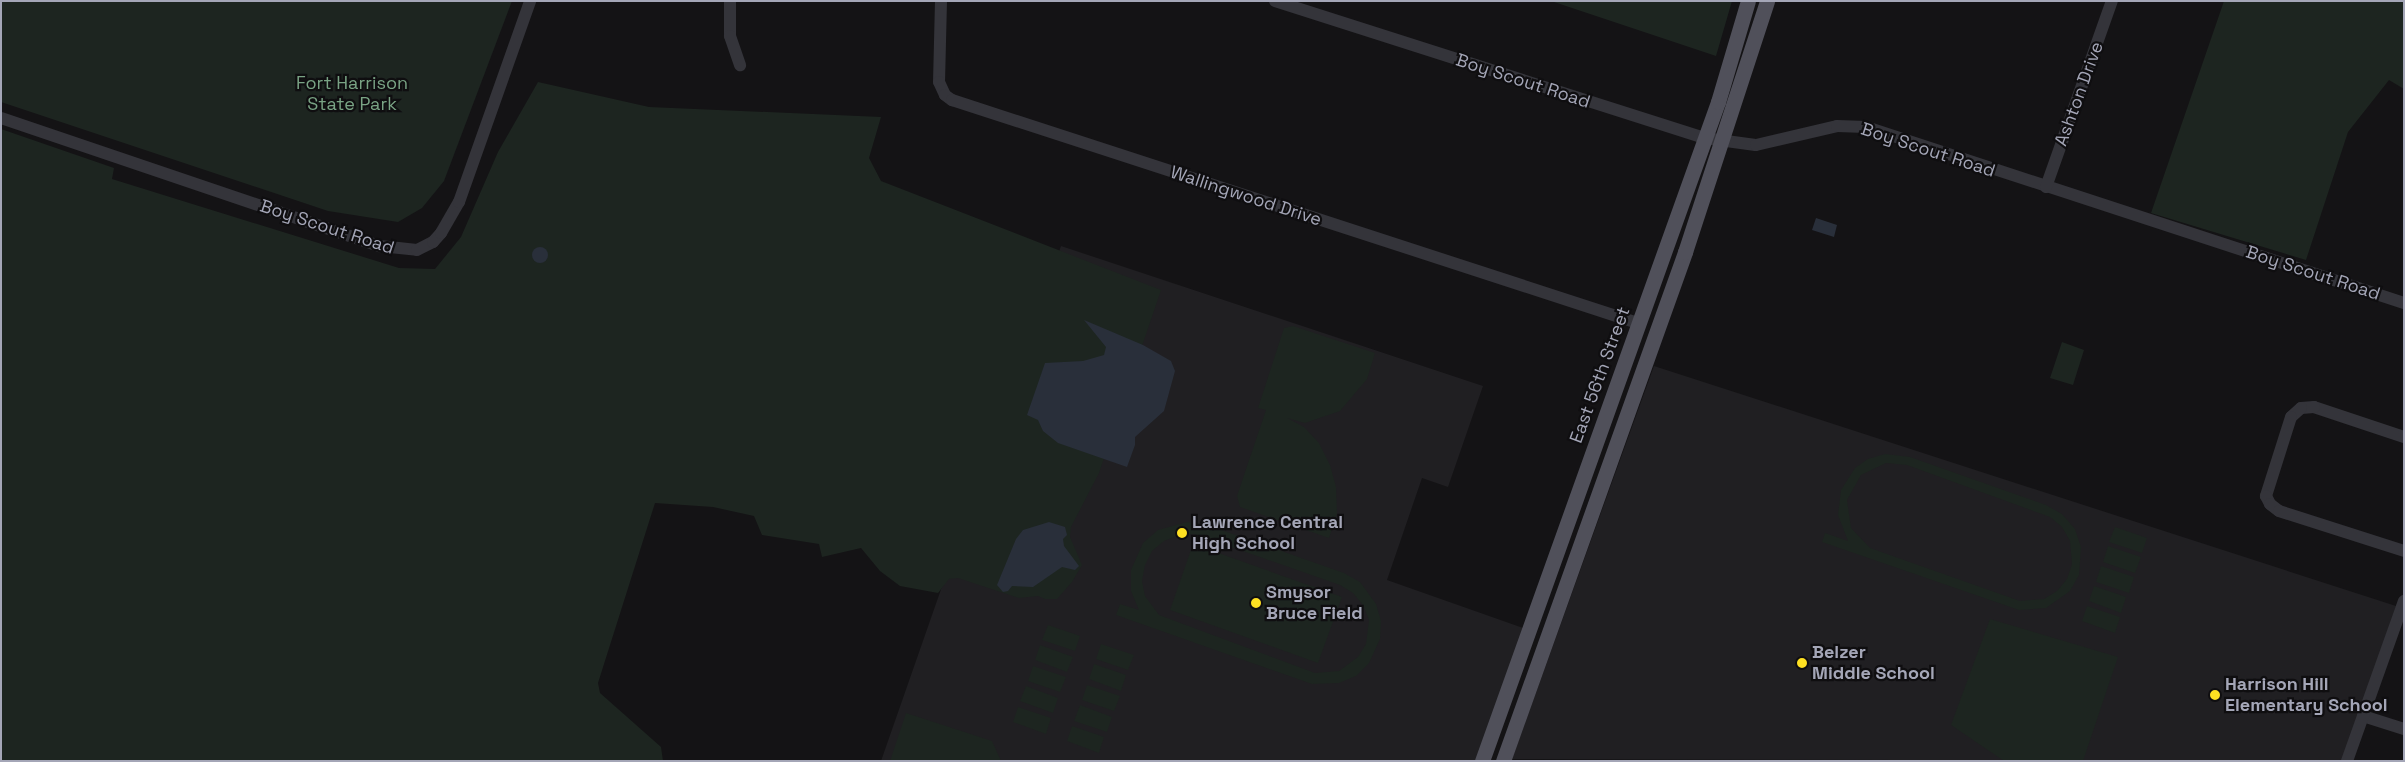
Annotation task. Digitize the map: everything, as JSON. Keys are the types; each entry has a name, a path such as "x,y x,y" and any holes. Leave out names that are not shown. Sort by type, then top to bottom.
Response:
{"main road":[{"name":"East 56th Street","path":"1482,761 1704,138 1748,1"},
{"name":"East 56th Street","path":"1503,761 1722,142 1767,1"}],"street":[{"name":"Boy Scout Road","path":"1,118 380,246 417,250 433,242 441,233 459,202 530,1"},
{"path":"730,1 730,36 740,64"},
{"name":"Wallingwood Drive","path":"941,1 939,82 945,95 952,100 1638,323"},
{"name":"Boy Scout Road","path":"1276,1 1704,138 1722,142 1768,144 1837,126 1862,126 2404,303"},
{"name":"Ashton Drive","path":"2046,187 2112,1"},
{"path":"2404,437 2316,408 2301,408 2291,417 2266,490 2268,500 2279,511 2404,551"},
{"path":"1588,465 1606,471"},
{"path":"2347,761 2404,602"},
{"path":"2363,716 2404,729"}],"shaded area":[{"path":"1816,218 1837,225 1834,237 1812,230"},
{"name":"Lawrence Central High School","path":"1061,246 1483,386 1448,487 1422,478 1387,580 1529,630 1483,761 881,761"},
{"path":"540,247 548,255 540,263 532,255"},
{"path":"1084,320 1143,345 1171,361 1175,371 1164,411 1135,437 1135,445 1127,467 1058,443 1043,431 1038,420 1027,415 1045,363 1083,361 1104,355 1106,347"},
{"path":"1654,366 2396,606 2343,761 1512,759"},
{"path":"1049,522 1065,527 1067,535 1063,539 1064,546 1079,566 1075,570 1062,567 1033,587 1012,586 1008,591 1003,592 997,585 1016,539 1023,530"}],"green space":[{"name":"Fort Harrison State Park","path":"1,1 512,1 444,181 422,208 398,222 328,211 1,102"},
{"path":"1551,1 1732,1 1716,56"},
{"path":"2224,1 2404,1 2404,89 2389,80 2348,132 2306,260 2151,213"},
{"path":"538,82 649,107 881,117 869,158 881,181 1161,290 1099,473 1071,527 1070,537 1082,565 1072,582 1057,599 1045,599 1038,596 1019,598 958,578 949,579 938,593 900,586 880,571 861,548 822,557 819,544 762,535 754,516 713,507 655,503 598,683 600,693 661,747 663,761 1,761 1,129 114,168 112,179 399,268 435,269 461,237 498,152"},
{"path":"1293,326 1375,353 1367,379 1340,411 1305,423 1287,418 1304,427 1319,443 1330,465 1336,487 1337,513 1329,538 1240,507 1237,496 1266,410 1258,408 1284,328"},
{"path":"2062,342 2084,350 2073,385 2050,378"},
{"path":"1885,454 1910,457 2046,505 2062,514 2075,529 2081,547 2079,575 2070,591 2046,608 2019,610 1822,542 1825,533 1848,541 1838,515 1841,490 1855,468 1868,459","holes":["1886,463 1907,465 2050,517 2062,527 2070,541 2072,564 2067,579 2057,591 2044,599 2020,601 1870,548 1851,528 1847,500 1861,475"]},
{"path":"1187,522 1207,525 1344,573 1360,582 1376,604 1381,621 1380,639 1369,663 1356,676 1339,683 1312,684 1116,615 1120,604 1139,610 1131,591 1131,570 1143,543 1158,530","holes":["1194,534 1340,585 1353,593 1363,605 1369,620 1366,644 1358,657 1339,671 1315,673 1159,615 1145,596 1142,581 1145,565 1152,551 1164,541 1179,535"]},
{"path":"2115,527 2147,538 2142,553 2109,542"},
{"name":"Smysor Bruce Field","path":"1193,544 1342,597 1318,663 1170,610"},
{"path":"2108,546 2141,557 2135,573 2103,562"},
{"path":"2101,566 2134,577 2129,593 2096,582"},
{"path":"2094,586 2126,597 2121,613 2089,601"},
{"path":"2087,606 2120,617 2115,633 2082,621"},
{"path":"1990,619 2118,657 2083,761 2004,761 1951,725"},
{"path":"1048,625 1080,636 1075,651 1042,640"},
{"path":"1101,644 1134,655 1128,670 1096,659"},
{"path":"1040,645 1073,657 1067,672 1035,660"},
{"path":"1094,664 1126,675 1121,691 1089,679"},
{"path":"1033,666 1066,677 1060,692 1028,681"},
{"path":"1087,685 1120,696 1114,711 1082,700"},
{"path":"1026,686 1058,698 1053,713 1020,701"},
{"path":"1080,705 1112,717 1107,732 1074,721"},
{"path":"1018,707 1051,718 1046,734 1013,722"},
{"path":"906,713 992,741 1001,761 890,761"},
{"path":"1072,726 1104,737 1099,753 1067,741"}],"place":[{"name":"Lawrence Central High School","path":"1182,533"},
{"name":"Smysor Bruce Field","path":"1256,603"},
{"name":"Belzer Middle School","path":"1802,663"},
{"name":"Harrison Hill Elementary School","path":"2215,695"}]}
